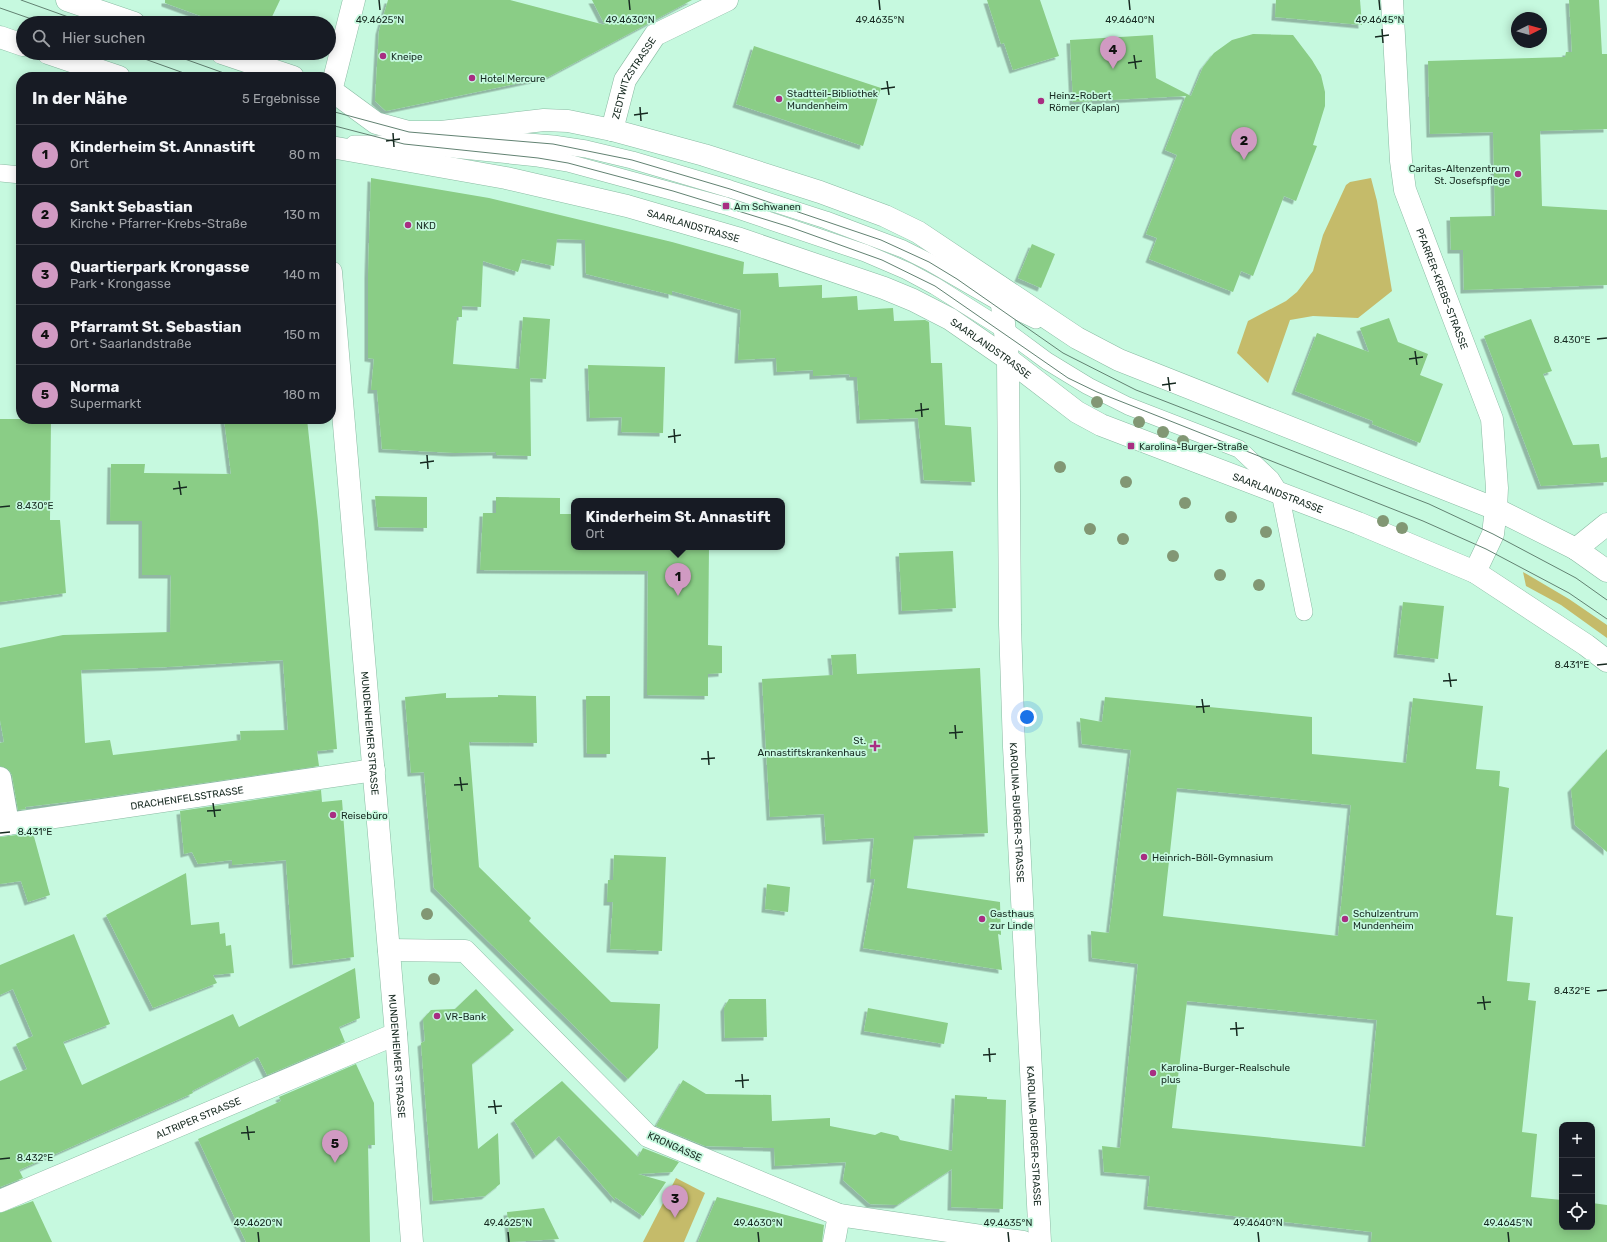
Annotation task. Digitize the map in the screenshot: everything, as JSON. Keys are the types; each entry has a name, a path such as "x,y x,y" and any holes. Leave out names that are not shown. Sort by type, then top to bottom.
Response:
{"street":[{"path":"67,0 114,16"},
{"path":"336,72 354,0"},
{"name":"ZEDTWITZSTRASSE","path":"612,130 625,80 655,35 727,0"},
{"name":"PFARRER-KREBS-STRASSE","path":"1392,0 1404,190 1492,419 1497,488 1496,509 1493,534 1475,572"},
{"path":"0,37 16,43"},
{"path":"69,60 104,72"},
{"path":"243,60 278,72"},
{"path":"336,94 376,123 409,132 425,133 554,120 612,130 734,164 885,216 918,232 1001,296 1119,360 1496,509 1576,549 1607,572"},
{"name":"SAARLANDSTRASSE","path":"336,147 506,178 627,206 737,238 814,263 913,300 950,319 1008,359 1077,412 1101,425 1280,493 1475,572 1586,645 1607,661"},
{"name":"KAROLINA-BURGER-STRASSE","path":"1001,296 1008,359 1010,625 1014,747 1040,1242"},
{"name":"MUNDENHEIMER STRASSE","path":"336,330 396,1034 412,1242"},
{"path":"1576,549 1607,524"},
{"name":"DRACHENFELSSTRASSE","path":"4,824 374,770"},
{"path":"0,778 4,824"},
{"name":"KRONGASSE","path":"389,950 465,951 648,1136 839,1215 1023,1242"},
{"name":"ALTRIPER STRASSE","path":"0,1201 396,1034"},
{"path":"834,1242 839,1215"}],"lane":[{"path":"425,133 553,144 632,160 730,189 881,240 1001,296"},
{"path":"336,146 404,144 538,158 575,165 673,191 790,226 882,260 935,286 1005,330 1046,361 1088,386 1128,406 1239,449 1271,479 1280,493 1304,612"},
{"path":"0,173 16,175"}],"shaded area":[{"path":"1371,178 1377,201 1392,291 1358,318 1313,316 1290,320 1268,383 1237,353 1248,321 1286,301 1297,292 1313,271 1323,235 1346,185 1350,182"},
{"path":"1523,572 1569,599 1607,625 1607,638 1561,605 1526,586"},
{"path":"676,1178 705,1193 684,1242 643,1242"}],"building":[{"path":"165,0 280,0 272,16 201,16 165,3"},
{"path":"388,0 510,0 605,25 592,0 692,0 548,77 386,111 375,101 379,31"},
{"path":"987,0 1040,0 1059,56 1013,70 1004,43 1001,44"},
{"path":"1276,0 1360,0 1362,25 1275,17"},
{"name":"Caritas-Altenzentrum St. Josefspflege","path":"1569,0 1599,0 1602,54 1607,54 1607,129 1540,131 1542,206 1607,210 1607,285 1464,290 1463,250 1451,250 1450,217 1495,216 1493,132 1430,134 1428,61 1565,57 1566,52 1572,52"},
{"path":"1253,34 1293,35 1312,60 1321,75 1325,92 1325,106 1313,145 1317,146 1296,201 1284,196 1253,276 1241,271 1233,292 1149,259 1157,238 1146,234 1177,155 1165,150 1186,96 1073,102 1070,40 1153,35 1156,78 1191,96 1203,67 1214,53 1232,40"},
{"path":"754,46 881,88 863,146 736,104"},
{"path":"371,178 489,198 672,242 744,262 743,274 778,273 779,287 822,285 822,298 857,296 858,310 893,308 894,321 925,320 929,322 931,363 942,363 945,425 971,427 975,482 924,480 918,418 860,420 857,377 850,377 849,374 813,376 813,370 777,372 776,358 738,360 741,310 672,291 672,295 586,274 585,240 557,239 554,266 522,259 518,272 483,261 481,307 462,306 462,317 457,317 453,364 519,369 523,317 550,319 546,379 530,378 531,456 496,455 496,452 455,453 382,449 377,390 371,390 374,359 368,358 368,275"},
{"path":"1032,244 1055,254 1041,288 1018,278"},
{"path":"1389,318 1398,342 1428,354 1420,375 1443,384 1420,443 1372,424 1373,421 1295,391 1317,333 1369,352 1360,328"},
{"path":"1531,319 1552,371 1543,374 1573,445 1599,444 1601,458 1607,457 1607,482 1541,486 1484,336"},
{"path":"588,365 665,367 663,433 621,432 622,417 590,418"},
{"path":"0,419 16,419 16,424 51,424 50,520 60,520 66,593 0,602"},
{"path":"225,424 308,424 318,521 337,749 317,751 319,766 100,798 25,807 26,809 18,810 12,775 9,770 0,766 0,743 4,742 0,720 0,648 63,635 170,632 171,575 142,575 142,521 110,521 111,464 145,464 144,473 231,474","holes":["283,660 288,730 240,731 241,740 113,755 110,740 85,743 81,670 167,667"]},
{"path":"375,496 427,497 427,528 378,527"},
{"path":"496,497 560,498 560,514 571,514 571,550 709,550 708,645 722,646 722,673 708,674 708,696 647,695 648,571 480,570 483,513 496,513"},
{"path":"953,551 956,608 902,611 899,553"},
{"path":"1403,602 1444,606 1438,659 1397,654"},
{"name":"St. Annastiftskrankenhaus","path":"856,654 857,674 980,668 988,833 914,836 907,888 1000,902 1001,935 998,934 1002,970 863,948 875,879 870,879 874,838 826,841 824,814 770,817 762,679 833,675 831,655"},
{"path":"446,693 446,698 498,697 498,695 536,696 537,743 469,742 479,867 531,918 529,921 611,1002 660,1004 658,1048 628,1079 434,888 424,772 411,773 405,697"},
{"path":"586,696 610,696 610,754 587,754"},
{"path":"1105,697 1312,717 1312,754 1406,763 1413,698 1483,706 1476,769 1500,771 1499,786 1509,788 1496,915 1513,917 1507,981 1530,983 1528,1000 1536,1001 1522,1132 1537,1134 1531,1197 1559,1200 1559,1230 1595,1230 1595,1203 1607,1205 1607,1242 1371,1242 1372,1232 1147,1206 1150,1176 1104,1172 1102,1146 1120,1148 1138,964 1092,958 1091,931 1109,933 1131,750 1082,744 1080,718 1102,722","holes":["1177,788 1351,805 1338,936 1163,916","1187,1001 1377,1020 1365,1147 1172,1128"]},
{"path":"1607,749 1607,852 1575,825 1571,789"},
{"path":"321,790 322,802 342,800 354,957 293,965 286,860 232,865 232,860 198,864 192,852 184,854 180,811"},
{"path":"33,833 50,895 28,902 21,881 0,884 0,837"},
{"path":"614,855 666,857 662,951 610,949 613,902 607,902 608,880 613,880"},
{"path":"186,873 191,925 219,922 220,934 225,933 226,946 231,945 234,973 213,975 217,983 153,1008 106,915"},
{"path":"767,884 790,887 788,912 765,909"},
{"path":"74,934 110,1024 63,1042 82,1085 233,1014 239,1027 355,968 360,1018 339,1027 345,1042 267,1075 258,1057 192,1091 193,1093 19,1170 23,1178 0,1187 0,1081 27,1069 16,1044 33,1036 13,989 0,995 0,965"},
{"path":"476,989 514,1030 472,1064 478,1149 498,1133 500,1184 485,1196 433,1201 421,1043 425,1041 423,1019 431,1010 455,1009"},
{"path":"729,999 766,999 767,1037 725,1038 724,1008"},
{"path":"868,1008 948,1023 944,1044 864,1031"},
{"path":"356,1064 374,1103 375,1145 368,1145 370,1242 246,1242 198,1139 281,1101 279,1097"},
{"path":"683,1080 706,1094 771,1095 772,1121 830,1118 830,1126 875,1135 881,1132 898,1136 900,1140 952,1151 955,1095 1006,1100 1003,1209 951,1207 952,1169 897,1205 870,1204 843,1180 846,1162 775,1166 774,1148 705,1146 656,1126"},
{"path":"562,1081 638,1157 643,1148 679,1162 672,1172 638,1174 666,1182 643,1216 615,1197 615,1200 559,1136 536,1156 514,1120"},
{"path":"717,1197 824,1225 822,1242 698,1242"},
{"path":"33,1201 52,1242 0,1242 0,1213"},
{"path":"544,1208 559,1239 510,1242 507,1212"}],"tram line":[{"path":"21,0 66,16"},
{"path":"0,8 23,16"},
{"path":"148,60 181,72"},
{"path":"188,60 221,72"},
{"path":"336,112 409,132 553,144 632,160 730,189 881,240 929,262 957,279 1063,353 1136,390 1429,504 1493,534 1576,578 1607,600"},
{"path":"336,126 404,144 538,158 568,163 673,191 790,227 882,260 935,286 1068,378 1097,392 1423,521 1486,549 1569,593 1607,619"}],"place":[{"name":"Kneipe","path":"383,56"},
{"name":"Pfarramt St. Sebastian","path":"1113,69"},
{"name":"Hotel Mercure","path":"472,78"},
{"name":"Stadtteil-Bibliothek Mundenheim","path":"779,99"},
{"name":"Heinz-Robert Römer (Kaplan)","path":"1041,101"},
{"name":"Sankt Sebastian","path":"1244,160"},
{"name":"Caritas-Altenzentrum St. Josefspflege","path":"1518,174"},
{"name":"Am Schwanen","path":"726,206"},
{"name":"NKD","path":"408,225"},
{"name":"Karolina-Burger-Straße","path":"1131,446"},
{"name":"Kinderheim St. Annastift","path":"678,596"},
{"name":"St. Annastiftskrankenhaus","path":"875,746"},
{"name":"Reisebüro","path":"333,815"},
{"name":"Heinrich-Böll-Gymnasium","path":"1144,857"},
{"name":"Gasthaus zur Linde","path":"982,919"},
{"name":"Schulzentrum Mundenheim","path":"1345,919"},
{"name":"VR-Bank","path":"437,1016"},
{"name":"Karolina-Burger-Realschule plus","path":"1153,1073"},
{"name":"Norma","path":"335,1163"},
{"name":"Quartierpark Krongasse","path":"675,1218"}]}
